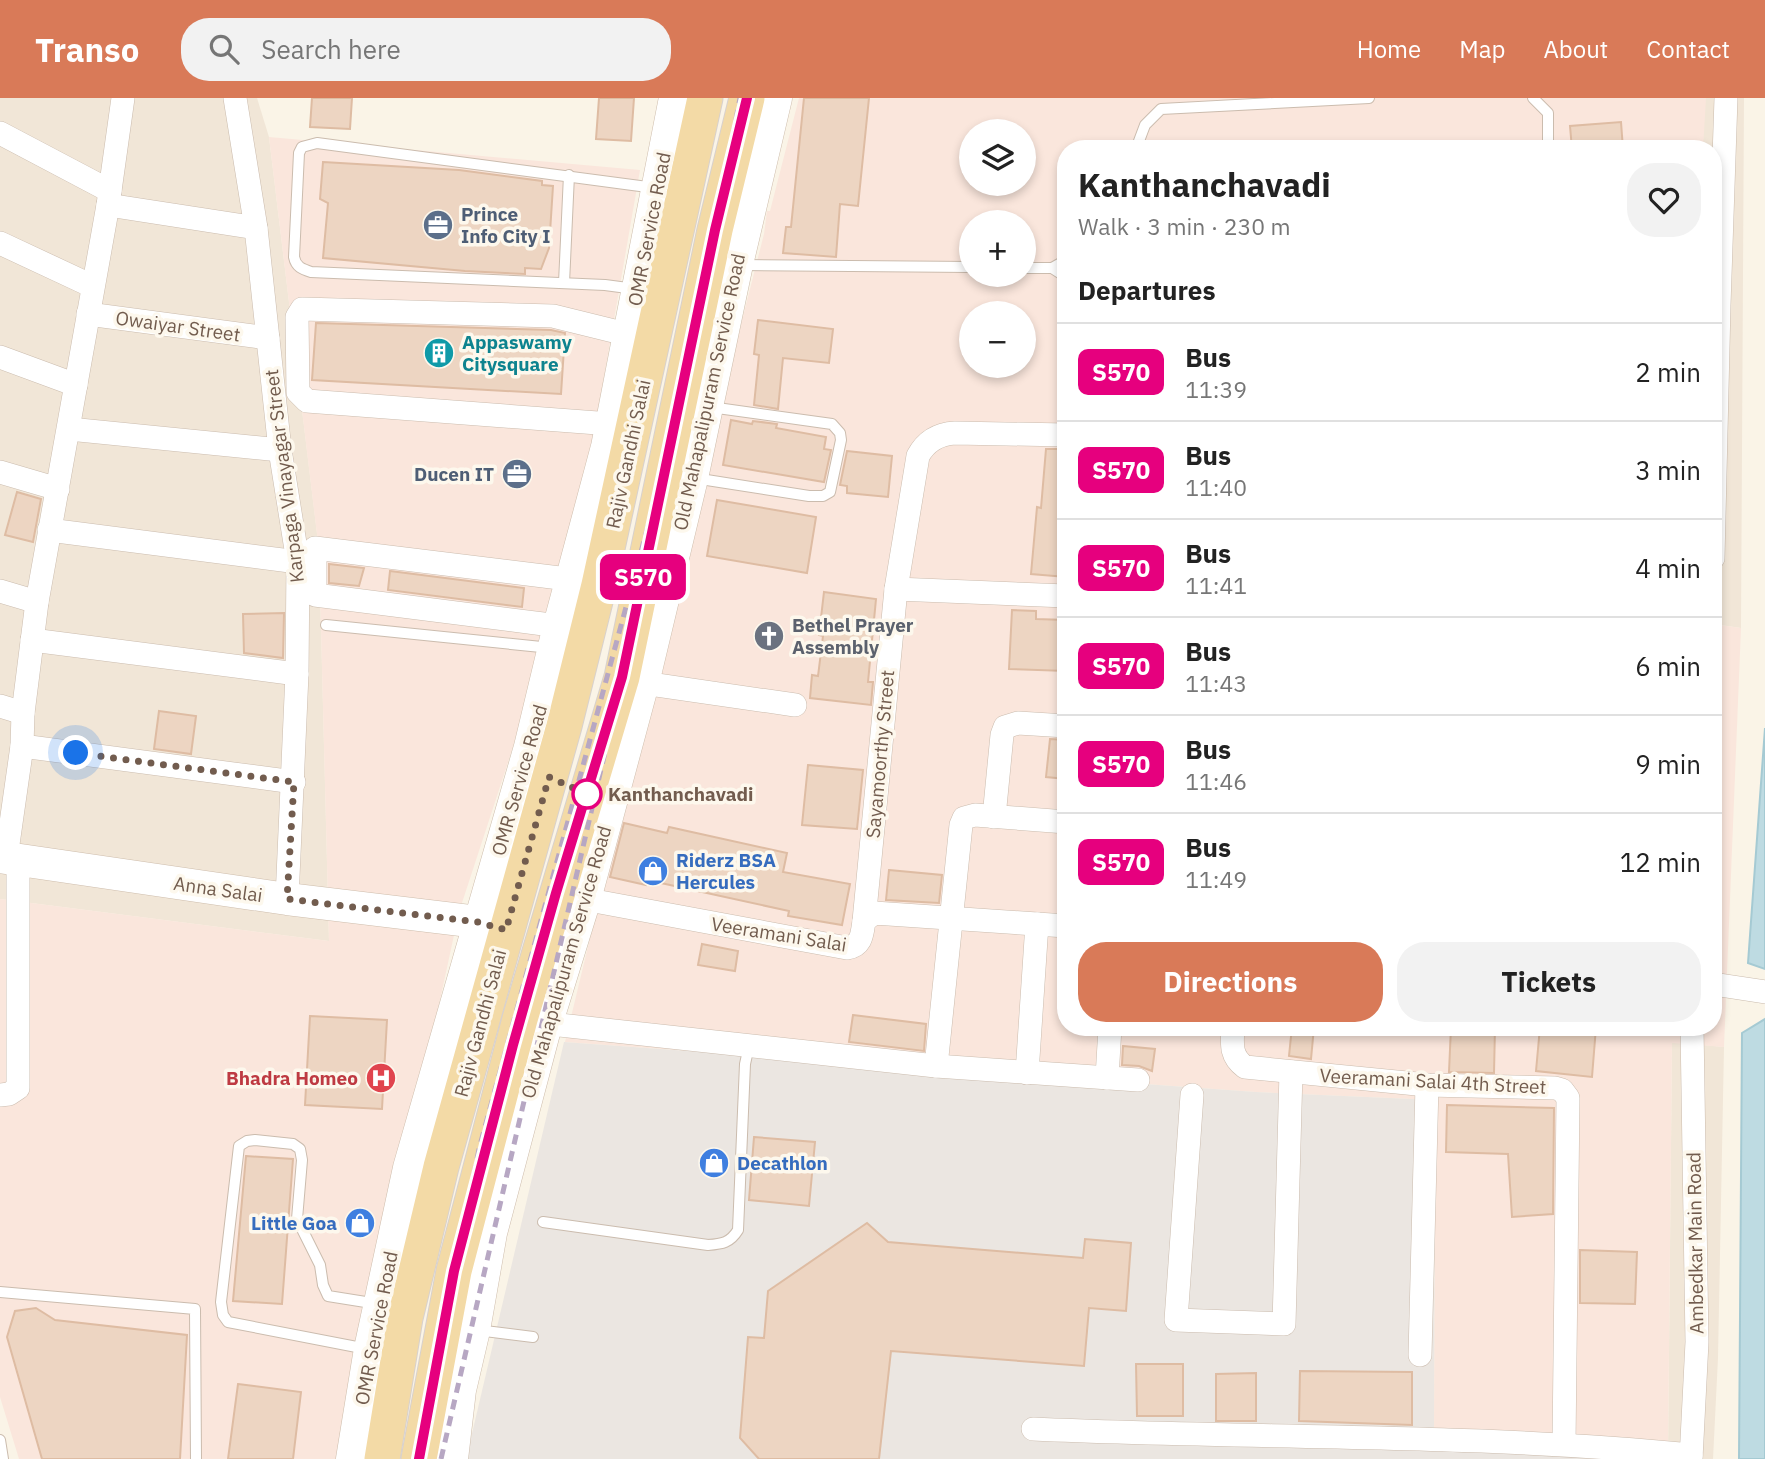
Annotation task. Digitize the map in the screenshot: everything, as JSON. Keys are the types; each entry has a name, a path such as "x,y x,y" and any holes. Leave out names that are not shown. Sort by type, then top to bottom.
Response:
{"main road":[{"name":"Rajiv Gandhi Salai","path":"382,1459 405,1318 441,1167 492,926 564,726 586,582 705,98"},
{"name":"Rajiv Gandhi Salai","path":"419,1459 454,1271 570,896 622,677 715,230 747,98"}],"street":[{"path":"0,1095 9,1094 18,1088 8,859 22,746 23,713 37,602 109,198 122,98"},
{"name":"Karpaga Vinayagar Street","path":"236,98 256,228 281,450 298,562 294,782 287,899"},
{"name":"OMR Service Road","path":"352,1459 370,1349 409,1168 492,926 530,747 557,637 586,582 611,424 675,98"},
{"name":"Old Mahapalipuram Service Road","path":"570,896 643,683 692,478 737,264 776,98"},
{"path":"1722,240 1726,98"},
{"path":"0,133 109,198 256,228"},
{"path":"0,243 92,286"},
{"path":"611,424 306,401 298,392 298,317 302,309 553,316 630,335"},
{"name":"Owaiyar Street","path":"88,314 268,338"},
{"path":"0,357 76,385"},
{"path":"69,429 281,450"},
{"name":"Sayamoorthy Street","path":"864,920 896,589 918,456 928,443 943,434 1057,435"},
{"path":"0,472 58,489"},
{"path":"49,530 298,562"},
{"path":"557,637 315,595 316,548 586,582"},
{"path":"896,589 1057,596"},
{"path":"0,591 37,602"},
{"path":"32,640 297,674"},
{"path":"643,683 794,705"},
{"path":"0,706 23,713"},
{"path":"993,817 1005,727 1018,723 1057,725"},
{"path":"22,746 294,782"},
{"path":"936,1066 963,821 968,816 1057,821"},
{"name":"Anna Salai","path":"8,859 492,926"},
{"name":"Veeramani Salai","path":"570,896 847,948 855,947 860,942 864,920 869,915 880,913 1057,925"},
{"path":"1027,1073 1037,924"},
{"path":"1722,986 1765,992"},
{"path":"533,1022 936,1066 1138,1080"},
{"name":"Old Mahapalipuram Service Road","path":"453,1459 460,1390 533,1022"},
{"path":"1107,1078 1109,1036"},
{"name":"Veeramani Salai 4th Street","path":"1232,1036 1231,1051 1245,1067 1427,1085 1562,1090 1568,1098 1564,1444"},
{"name":"Ambedkar Main Road","path":"1691,1457 1697,1342 1692,1036"},
{"path":"1192,1095 1176,1320 1284,1324 1290,1072"},
{"path":"1420,1355 1427,1085"},
{"path":"1033,1429 1564,1444 1600,1452 1691,1457"}],"lane":[{"path":"1139,140 1145,125 1161,109 1369,98"},
{"path":"1533,98 1548,113 1548,140"},
{"path":"638,289 311,272 295,264 294,257 299,153 302,147 317,143 656,188"},
{"path":"564,284 569,175"},
{"path":"737,264 959,267"},
{"path":"1036,268 1052,268 1057,265"},
{"path":"1052,268 1057,271"},
{"path":"692,478 809,496 823,496 830,492 841,440 840,433 832,424 708,406"},
{"path":"326,625 557,637"},
{"path":"543,1222 708,1245 722,1244 732,1239 738,1230 745,1064 749,1046"},
{"path":"370,1349 228,1322 223,1315 221,1302 239,1146 255,1140 293,1144 300,1149 302,1160 297,1219 320,1265 328,1296 379,1304"},
{"path":"0,1292 195,1309 196,1459"},
{"path":"474,1330 533,1336"},
{"path":"0,1440 3,1459"}],"shaded area":[{"path":"0,98 257,98 269,137 319,550 329,941 0,899"},
{"path":"799,98 1706,98 1704,140 1057,140 1057,1036 1722,1036 1722,625 1741,628 1724,1047 1672,1043 1668,1449 1434,1445 1435,1100 1256,1092 565,1042 684,548 764,234 767,211 770,211"},
{"path":"1695,98 1744,98 1741,628 1722,625 1722,140 1689,140"},
{"path":"269,137 640,170 570,573 459,912 341,1459 19,1459 0,1397 0,899 329,941 319,551"},
{"path":"564,1042 1256,1092 1435,1100 1434,1445 1668,1459 466,1459"},
{"path":"1672,1042 1724,1047 1718,1358 1713,1459 1668,1459"}],"water":[{"path":"1765,728 1765,969 1748,963"},
{"path":"1765,1019 1765,1459 1739,1459 1742,1033"}],"building":[{"path":"312,98 352,98 350,129 310,127"},
{"path":"599,98 634,98 631,141 596,139"},
{"path":"804,98 869,98 858,206 840,204 836,257 783,253 786,227 791,227"},
{"path":"1621,122 1622,140 1571,140 1570,126"},
{"name":"Prince Info City I","path":"323,162 459,170 542,181 542,185 553,186 549,248 541,269 525,268 525,274 465,271 323,258 328,203 320,199"},
{"path":"758,320 833,329 829,363 783,358 778,409 754,405 759,355 754,354"},
{"name":"Appaswamy Citysquare","path":"316,323 551,330 565,333 561,394 312,380"},
{"path":"731,420 752,424 753,421 777,424 776,428 826,437 824,449 831,450 824,482 723,465"},
{"path":"1046,449 1057,449 1057,576 1031,574 1037,507 1041,508"},
{"path":"847,451 892,456 888,497 847,493 847,486 840,485"},
{"path":"17,492 41,499 33,542 5,535"},
{"path":"717,500 816,517 807,573 707,556"},
{"path":"329,564 364,568 359,586 329,583"},
{"path":"390,571 524,588 522,607 388,590"},
{"path":"824,592 876,599 868,682 873,682 871,705 810,698 812,675 818,676 823,636 819,635"},
{"path":"1012,610 1036,611 1036,619 1057,620 1057,671 1009,669"},
{"path":"284,613 283,658 244,653 243,614"},
{"path":"159,711 196,716 191,754 154,749"},
{"path":"1050,739 1057,739 1057,778 1046,777"},
{"path":"808,765 863,770 857,829 802,825"},
{"path":"624,823 667,833 669,827 787,853 783,872 850,884 842,925 788,916 789,911 647,880 646,885 610,877"},
{"path":"889,870 942,875 939,903 886,900"},
{"path":"702,944 738,951 735,971 698,965"},
{"path":"853,1015 926,1024 924,1051 849,1042"},
{"path":"310,1016 387,1020 382,1109 305,1105"},
{"path":"1291,1036 1313,1036 1311,1059 1289,1056"},
{"path":"1451,1036 1495,1036 1494,1073 1449,1072"},
{"path":"1539,1036 1595,1036 1592,1077 1536,1071"},
{"path":"1123,1046 1155,1049 1152,1071 1139,1066 1122,1065"},
{"path":"1447,1105 1554,1108 1553,1214 1512,1217 1508,1154 1446,1152"},
{"path":"754,1137 815,1142 809,1206 749,1200"},
{"path":"246,1156 293,1159 282,1304 233,1301"},
{"path":"867,1223 888,1242 1083,1258 1085,1239 1131,1243 1126,1311 1089,1308 1084,1366 891,1351 879,1459 759,1459 740,1438 748,1337 764,1338 768,1291"},
{"path":"1580,1250 1637,1252 1635,1304 1580,1303"},
{"path":"36,1308 55,1320 187,1335 180,1459 42,1459 7,1337 15,1311"},
{"path":"1136,1364 1183,1364 1183,1416 1137,1416"},
{"path":"1300,1371 1412,1372 1412,1425 1299,1421"},
{"path":"1256,1373 1256,1421 1216,1421 1216,1374"},
{"path":"238,1384 301,1392 293,1459 228,1459"}],"railway":[{"path":"418,1459 479,1149 686,386 740,98"},
{"path":"441,1459 651,554"}],"bus line":[{"name":"S570","path":"419,1459 454,1271 513,1045 622,677 715,230 747,98"}],"place":[{"name":"Prince Info City I","path":"438,225"},
{"name":"Appaswamy Citysquare","path":"439,353"},
{"name":"Ducen IT","path":"517,474"},
{"name":"Bethel Prayer Assembly","path":"769,636"},
{"name":"Kanthanchavadi","path":"587,794"},
{"name":"Riderz BSA Hercules","path":"653,871"},
{"name":"Bhadra Homeo","path":"381,1078"},
{"name":"Decathlon","path":"714,1163"},
{"name":"Little Goa","path":"360,1223"}],"route":[{"path":"76,753 294,782 287,899 478,922 506,930 549,777 587,794"}]}
